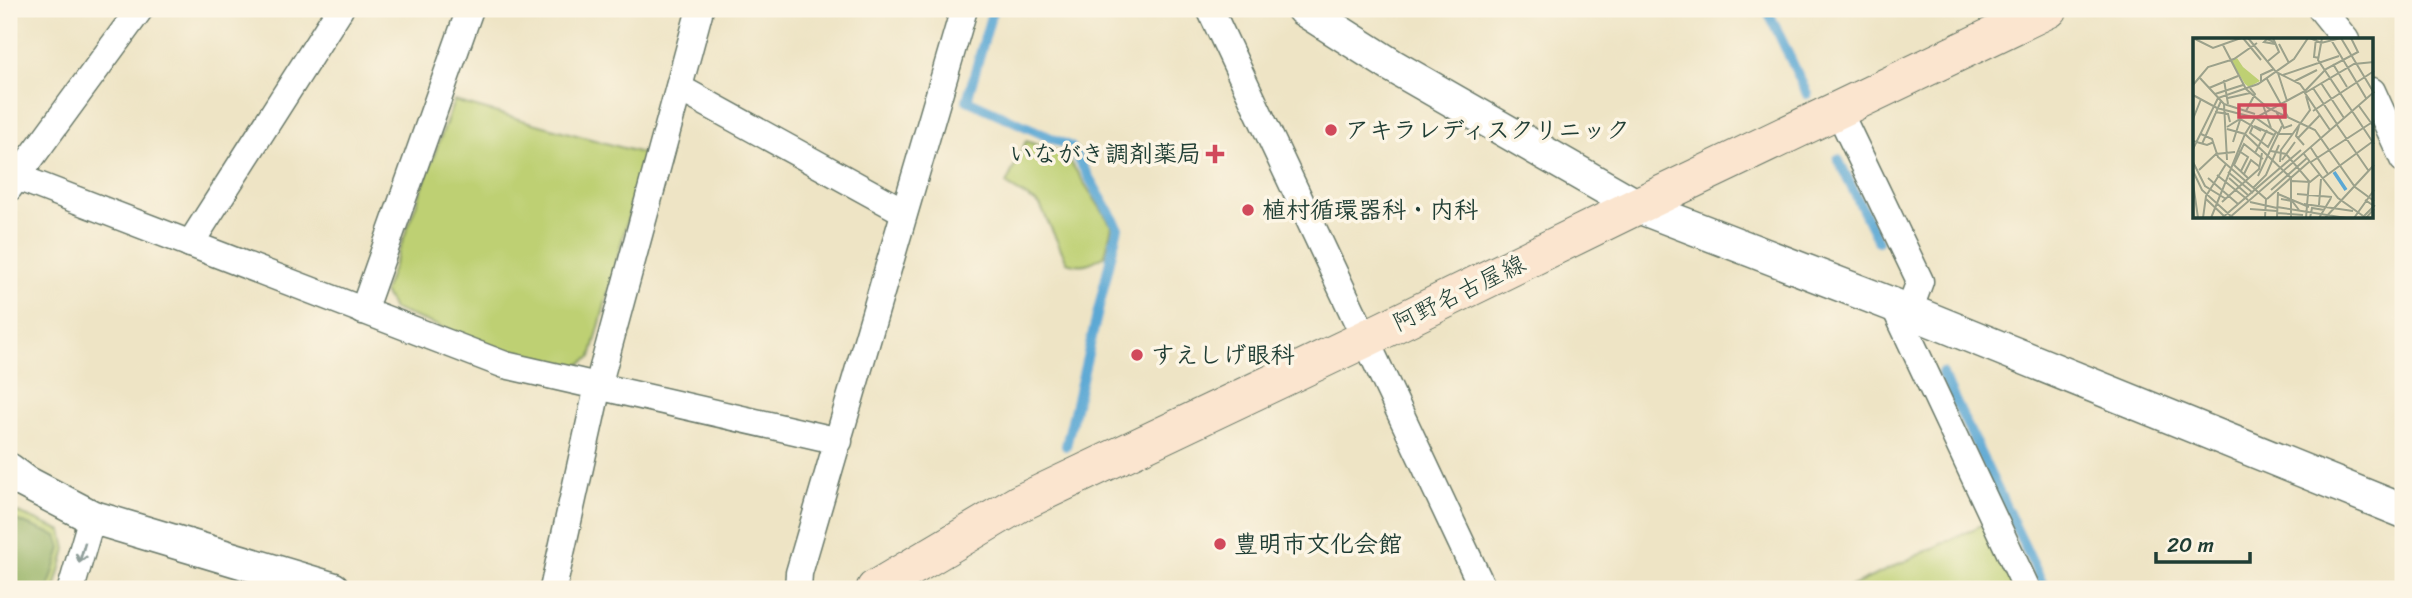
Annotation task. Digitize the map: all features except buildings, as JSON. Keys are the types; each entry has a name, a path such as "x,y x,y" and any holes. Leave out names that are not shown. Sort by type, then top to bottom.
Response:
{"main road":[{"name":"阿野名古屋線","path":"876,589 1020,503 2049,9"}],"street":[{"path":"140,9 12,178 505,365 839,441"},
{"path":"190,244 340,9"},
{"path":"553,589 598,386 700,9"},
{"path":"798,589 799,573 964,9"},
{"path":"1210,9 1483,589"},
{"path":"1303,9 1402,72 1637,206 2403,510"},
{"path":"2321,9 2344,38"},
{"path":"363,312 467,10"},
{"path":"679,88 903,211"},
{"path":"2374,95 2403,159"},
{"path":"1839,110 1920,281 1901,309"},
{"path":"1901,309 2027,589"},
{"path":"9,470 25,482 92,517 264,571 333,589"},
{"path":"71,589 92,517"}],"green space":[{"path":"454,101 645,154 591,357 574,368 505,351 393,309 384,292"},
{"path":"1026,141 1066,155 1112,226 1105,255 1087,264 1067,262 1040,205 1006,184"},
{"path":"9,509 62,531 66,549 55,589 9,589"},
{"path":"13,519 57,536 61,548 48,589 9,589 9,521"},
{"path":"1988,522 2020,589 1846,589"}],"waterway":[{"path":"993,9 967,100 1071,147 1118,227 1066,446"},
{"path":"1767,9 1807,94"},
{"path":"1838,159 1878,241"},
{"path":"1942,373 2045,589"}],"place":[{"name":"アキラレディスクリニック","path":"1331,130"},
{"name":"いながき調剤薬局","path":"1215,154"},
{"name":"植村循環器科・内科","path":"1248,210"},
{"name":"すえしげ眼科","path":"1137,355"},
{"name":"豊明市文化会館","path":"1220,544"}]}
